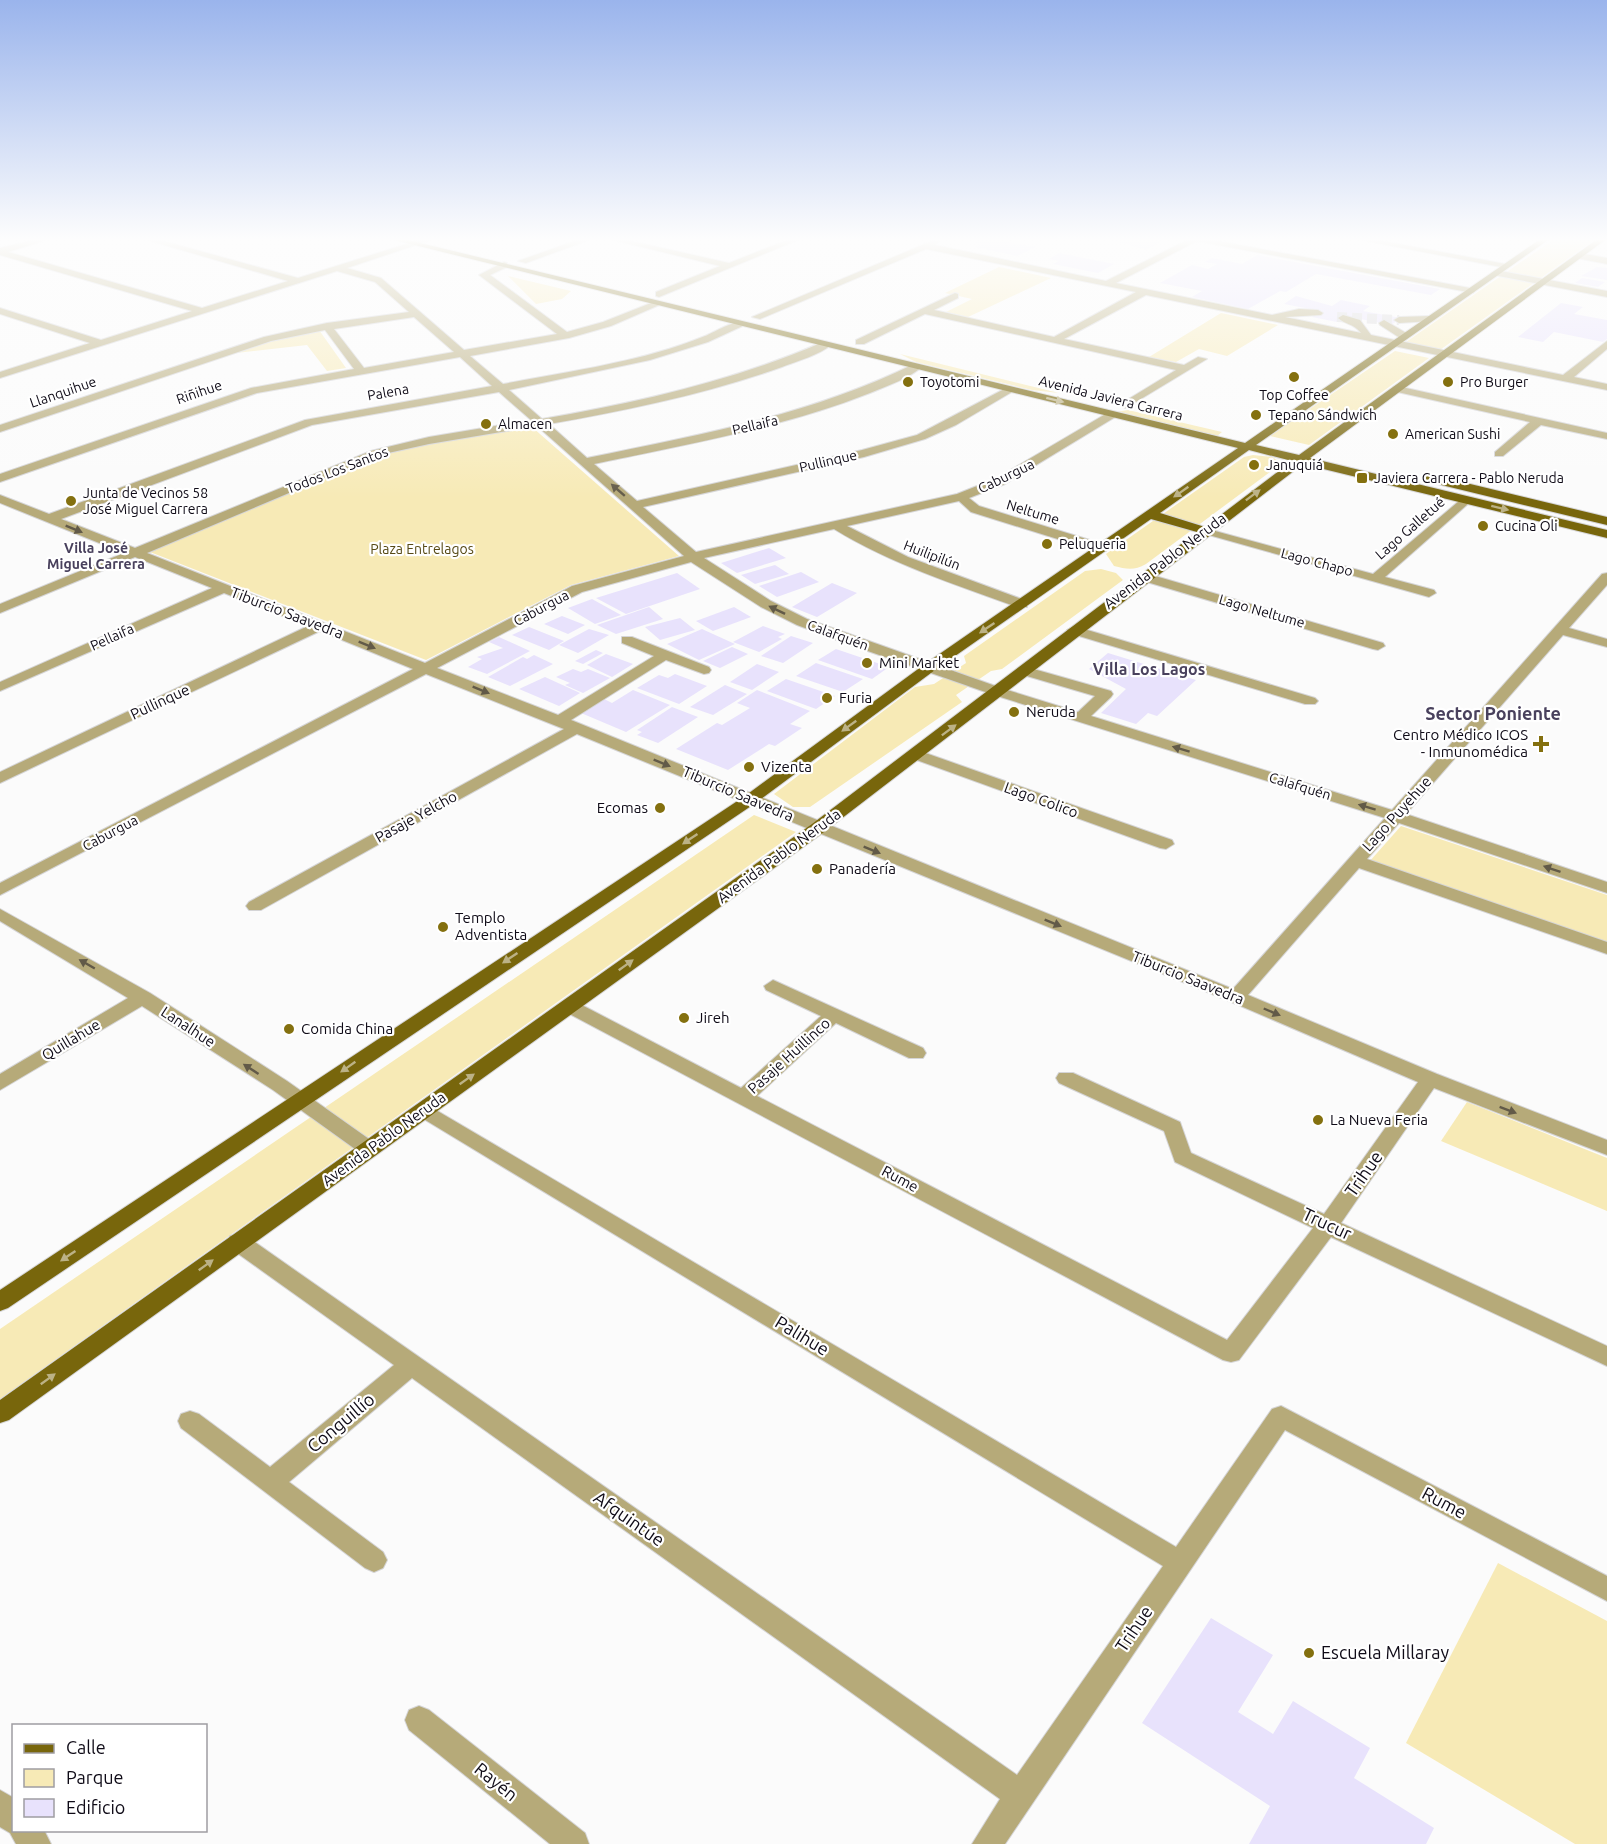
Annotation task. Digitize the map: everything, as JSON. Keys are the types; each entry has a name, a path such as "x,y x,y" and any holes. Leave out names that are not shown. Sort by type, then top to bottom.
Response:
{"main road":[{"name":"Avenida Javiera Carrera","path":"751,326 827,344 859,346 1126,405 1607,521"},
{"name":"Avenida Javiera Carrera","path":"789,326 918,366 1607,534"},
{"path":"0,1302 300,1101 372,1050 751,799 930,667 1419,326"},
{"name":"Avenida Pablo Neruda","path":"0,1413 818,828 917,755 1074,630 1300,459 1484,326"},
{"path":"1099,410 1126,405"},
{"path":"1152,512 1157,518 1205,531"}],"street":[{"path":"49,326 100,343"},
{"path":"1,374 152,326"},
{"path":"327,326 361,371"},
{"name":"Llanquihue","path":"0,429 268,339 327,326"},
{"name":"Calafquén","path":"430,326 501,388 537,423 693,557 766,604 802,622 999,692 1395,816 1607,888"},
{"path":"553,326 566,336"},
{"name":"Riñihue","path":"0,478 241,394 288,382 566,336 600,326"},
{"name":"Palena","path":"48,519 301,425 333,416 501,388 646,358 704,340 737,326"},
{"path":"859,346 897,326"},
{"path":"992,326 1186,369"},
{"path":"1055,340 1081,326"},
{"path":"1307,326 1607,387"},
{"path":"1360,326 1366,334 1365,338"},
{"path":"1389,326 1404,336"},
{"name":"Todos Los Santos","path":"0,609 375,453 404,445 537,423 700,389 773,367 827,344"},
{"path":"1566,378 1607,345"},
{"path":"1126,405 1202,359"},
{"name":"Pellaifa","path":"585,462 812,411 853,397 918,366"},
{"name":"Pullinque","path":"635,505 864,453 921,437 952,423 1012,389"},
{"path":"1397,389 1607,436"},
{"name":"Caburgua","path":"0,890 578,589 693,557 961,497 1001,481 1113,414"},
{"path":"1499,454 1538,421"},
{"name":"Neltume","path":"961,497 975,509 1101,548"},
{"name":"Tiburcio Saavedra","path":"0,499 559,721 1236,997 1430,1079 1607,1148"},
{"name":"Lago Galletué","path":"1376,578 1465,500"},
{"name":"Huilipilún","path":"836,525 863,543 887,554 1022,604"},
{"name":"Lago Chapo","path":"1205,531 1429,593"},
{"name":"Lago Neltume","path":"1145,577 1378,646"},
{"name":"Lago Puyehue","path":"1236,997 1607,578"},
{"name":"Pellaifa","path":"0,687 223,588"},
{"name":"Pullinque","path":"0,778 320,626"},
{"path":"1074,630 1310,701"},
{"path":"1560,630 1607,643"},
{"path":"627,640 704,670"},
{"path":"559,721 665,656"},
{"path":"1025,670 1106,694 1081,717"},
{"name":"Pasaje Yelcho","path":"255,906 576,728"},
{"name":"Lago Colico","path":"917,755 1166,844"},
{"path":"1355,861 1607,948"},
{"name":"Lanalhue","path":"0,914 143,997 369,1149"},
{"name":"Pasaje Huillinco","path":"773,986 916,1053"},
{"name":"Quillahue","path":"0,1083 143,997"},
{"name":"Rume","path":"569,1006 1230,1353"},
{"name":"Pasaje Huillinco","path":"743,1097 834,1014"},
{"name":"Trucur","path":"1066,1078 1173,1127 1182,1158 1607,1357"},
{"name":"Trihue","path":"1230,1353 1328,1225 1430,1079"},
{"name":"Palihue","path":"424,1110 1179,1562"},
{"name":"Afquintúe","path":"238,1242 1020,1796"},
{"name":"Conguillío","path":"271,1482 410,1365"},
{"name":"Rume","path":"1281,1416 1607,1589"},
{"name":"Trihue","path":"987,1844 1281,1416"},
{"path":"190,1421 374,1560"},
{"name":"Rayén","path":"419,1720 574,1844"},
{"path":"0,1805 12,1818"},
{"path":"26,1832 36,1844"}],"green space":[{"path":"1200,326 1276,326 1227,356 1199,349 1176,362 1149,357"},
{"path":"1429,326 1474,326 1440,350 1406,342"},
{"path":"319,330 346,368 327,371 307,345 236,353 290,334"},
{"path":"1395,351 1429,358 1309,445 1270,436"},
{"path":"900,354 1059,393 1032,390 916,362"},
{"path":"1128,410 1222,432 1217,436 1116,412"},
{"name":"Plaza Entrelagos","path":"532,427 679,556 571,585 426,660 150,552 376,457 409,447"},
{"path":"1253,455 1272,457 1282,463 1146,564 1130,569 1114,566 1106,554 1244,457"},
{"path":"1101,569 1116,573 1123,580 1002,669 991,671 956,695 962,702 810,807 793,807 774,794 915,687 934,684 966,663 964,656 1085,571"},
{"path":"754,815 796,832 0,1399 0,1329"},
{"path":"1401,826 1607,895 1607,944 1369,862"},
{"path":"1467,1102 1607,1158 1607,1211 1441,1141"},
{"path":"1498,1563 1607,1621 1607,1844 1575,1844 1406,1743"}],"building":[{"path":"1532,326 1607,326 1607,339 1603,342 1554,332 1543,342 1518,337"},
{"path":"769,548 786,558 737,573 721,563"},
{"path":"775,565 789,574 755,584 741,575"},
{"path":"801,572 819,582 777,597 759,586"},
{"path":"677,573 700,589 626,614 596,598"},
{"path":"832,583 857,593 817,617 792,607"},
{"path":"592,599 621,615 595,624 568,608"},
{"path":"649,607 663,619 616,634 597,625"},
{"path":"734,607 751,617 713,631 696,621"},
{"path":"562,616 585,625 568,634 544,624"},
{"path":"680,618 695,630 660,640 645,627"},
{"path":"763,626 785,634 778,637 782,639 759,652 733,642"},
{"path":"529,627 564,641 549,650 512,635"},
{"path":"589,629 609,635 578,653 559,645"},
{"path":"702,629 735,644 699,660 667,644"},
{"path":"791,636 813,643 783,663 761,656"},
{"path":"499,637 530,651 487,674 468,667 482,659 477,657 503,648 489,642"},
{"path":"732,647 748,654 720,668 703,661"},
{"path":"836,649 889,667 872,679 818,660"},
{"path":"596,650 603,653 583,664 575,661"},
{"path":"1108,653 1196,680 1157,716 1148,713 1136,724 1101,713 1126,689 1089,669"},
{"path":"606,654 633,664 612,677 587,665"},
{"path":"534,655 553,664 510,686 488,677 523,657 527,659"},
{"path":"816,663 863,679 843,692 796,676"},
{"path":"757,664 779,672 752,690 730,682"},
{"path":"573,669 581,672 588,669 610,678 583,693 565,685 570,683 556,677"},
{"path":"675,674 707,686 679,704 637,688 659,675 668,678"},
{"path":"545,677 580,693 559,706 519,689"},
{"path":"786,679 835,696 816,709 767,691"},
{"path":"725,685 747,694 713,715 690,707"},
{"path":"633,690 670,705 626,732 581,713 604,699 612,703"},
{"path":"757,690 810,711 790,724 802,728 775,746 769,744 728,770 676,749 717,723 722,725 750,708 737,703"},
{"path":"672,707 698,717 658,743 637,735 642,732 637,730"},
{"path":"1211,1618 1273,1655 1238,1712 1273,1734 1293,1701 1370,1748 1354,1778 1434,1828 1426,1844 1249,1844 1270,1806 1142,1723"}],"place":[{"name":"Top Coffee","path":"1294,377"},
{"name":"Toyotomi","path":"908,382"},
{"name":"Pro Burger","path":"1448,382"},
{"name":"Tepano Sándwich","path":"1256,415"},
{"name":"Almacen","path":"486,424"},
{"name":"American Sushi","path":"1393,434"},
{"name":"Januquiá","path":"1254,465"},
{"name":"Javiera Carrera - Pablo Neruda","path":"1362,478"},
{"name":"Junta de Vecinos 58 José Miguel Carrera","path":"71,501"},
{"name":"Cucina Oli","path":"1483,526"},
{"name":"Peluqueria","path":"1047,544"},
{"name":"Mini Market","path":"867,663"},
{"name":"Furia","path":"827,698"},
{"name":"Neruda","path":"1014,712"},
{"name":"Centro Médico ICOS - Inmunomédica","path":"1541,744"},
{"name":"Vizenta","path":"749,767"},
{"name":"Ecomas","path":"660,808"},
{"name":"Panadería","path":"817,869"},
{"name":"Templo Adventista","path":"443,927"},
{"name":"Jireh","path":"684,1018"},
{"name":"Comida China","path":"289,1029"},
{"name":"La Nueva Feria","path":"1318,1120"},
{"name":"Escuela Millaray","path":"1309,1653"}],"district":[{"name":"Villa José Miguel Carrera","path":"96,556"},
{"name":"Villa Los Lagos","path":"1149,669"},
{"name":"Sector Poniente","path":"1493,714"}]}
